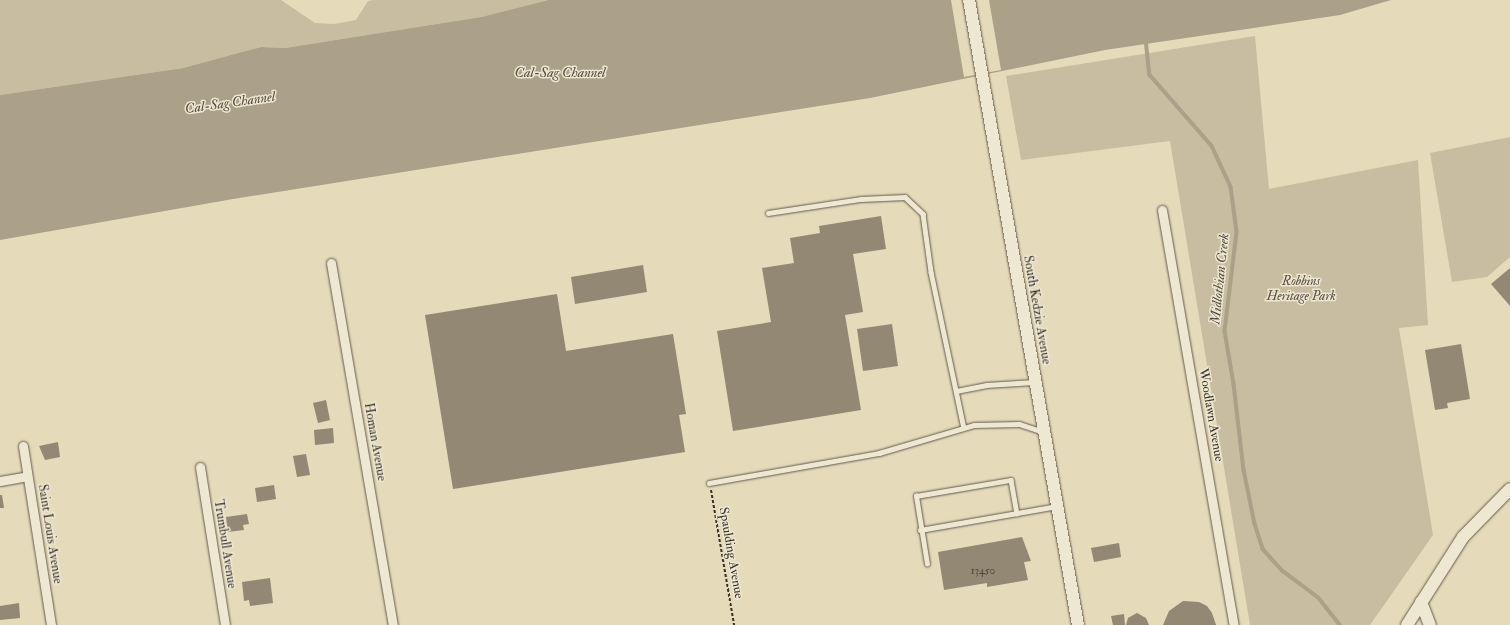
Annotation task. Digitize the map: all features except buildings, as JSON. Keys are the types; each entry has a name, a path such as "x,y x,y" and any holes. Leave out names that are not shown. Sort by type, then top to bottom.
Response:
{"main road":[{"name":"South Kedzie Avenue","path":"969,0 1078,625"},
{"path":"1407,625 1463,536 1510,489"},
{"path":"1421,602 1430,625"}],"street":[{"name":"Woodlawn Avenue","path":"1162,210 1234,625"},
{"name":"Homan Avenue","path":"331,263 393,625"},
{"name":"Saint Louis Avenue","path":"23,446 52,625"},
{"name":"Trumbull Avenue","path":"200,467 225,625"},
{"path":"0,481 27,476"}],"lane":[{"path":"768,213 861,199 905,197 923,214 931,272 964,428"},
{"path":"956,391 986,385 1035,382"},
{"path":"709,483 879,453 964,428 996,424 1019,424 1044,432"},
{"path":"927,564 920,530 916,496 1011,480 1017,513"},
{"path":"920,530 1057,506"}],"path":[{"name":"Spaulding Avenue","path":"709,483 734,625"}],"green space":[{"path":"0,0 281,0 315,23 334,24 356,20 368,1 373,0 548,0 481,17 285,48 261,47 183,68 0,95"},
{"name":"Robbins Heritage Park","path":"1255,36 1269,189 1418,160 1428,325 1399,328 1433,535 1370,625 1250,625 1170,141 1021,160 1006,76"},
{"path":"1510,137 1510,257 1487,277 1452,282 1430,153"}],"water":[{"name":"Cal-Sag Channel","path":"548,0 1391,0 1340,15 1105,50 870,98 233,199 0,240 0,95 183,68 261,47 285,48 481,17"}],"pier":[{"path":"951,0 989,0 1001,70 964,77"}],"waterway":[{"name":"Midlothian Creek","path":"1146,39 1150,75 1212,146 1231,187 1237,232 1225,331 1234,384 1244,470 1255,524 1263,549 1283,571 1319,598 1340,625"}]}
